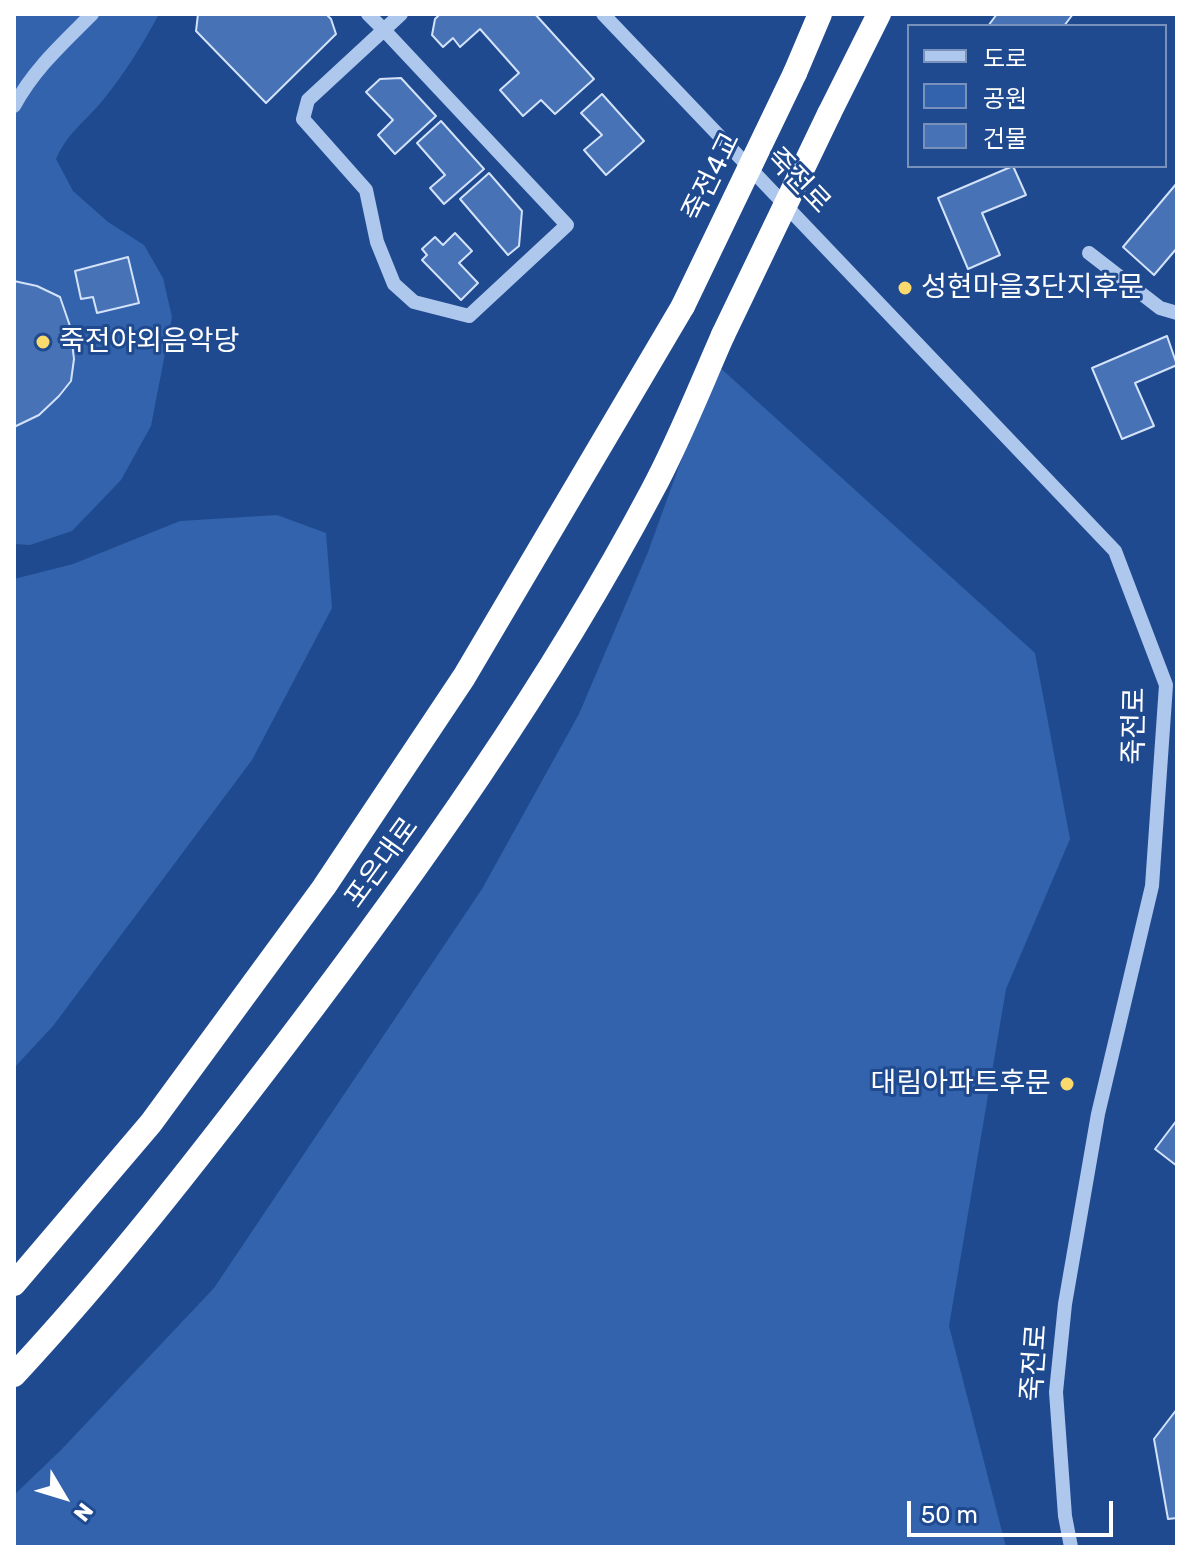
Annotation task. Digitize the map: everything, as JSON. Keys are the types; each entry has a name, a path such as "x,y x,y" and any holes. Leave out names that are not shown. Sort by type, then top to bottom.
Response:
{"highway":[{"name":"죽전4교","path":"683,306 795,73 820,14"},
{"name":"포은대로","path":"19,1371 201,1155 359,948 456,812 576,624 653,489 723,335 879,14"},
{"name":"포은대로","path":"14,1284 151,1123 324,887 464,677 683,306"}],"street":[{"path":"14,106 28,81 58,46 92,14"},
{"path":"368,14 384,30 567,225 469,316 414,302 394,284 377,242 366,190 303,119 308,100 384,30 401,14"},
{"name":"죽전로","path":"603,14 1115,551 1171,684 1152,886 1098,1114 1065,1304 1056,1392 1065,1516 1071,1547"},
{"path":"1089,253 1160,308 1177,313"}],"green space":[{"path":"14,14 159,14 119,79 71,134 56,159 73,191 108,222 144,245 163,278 172,317 151,426 121,480 72,531 30,545 14,544"},
{"path":"716,364 1035,653 1070,839 1006,989 949,1326 1006,1547 14,1547 14,1495 61,1450 214,1288 482,889 579,714 648,552"},
{"path":"277,515 326,533 332,608 252,760 53,1026 14,1068 14,579 73,564 180,521"}],"building":[{"path":"198,14 326,14 336,34 266,103 196,31"},
{"path":"440,14 535,14 594,79 555,114 541,100 523,116 500,90 519,73 480,29 460,47 453,38 443,47 432,35 435,19"},
{"path":"997,14 1073,14 1066,24 990,24"},
{"path":"401,78 436,116 395,154 378,135 393,120 366,92 380,79"},
{"path":"602,94 644,141 606,175 584,150 602,135 581,113"},
{"path":"441,121 484,169 444,204 430,188 445,175 417,143"},
{"path":"1008,168 1014,168 1026,195 982,213 1000,255 968,269 938,198"},
{"path":"489,173 522,211 519,246 508,255 460,199"},
{"path":"1177,183 1177,248 1154,275 1123,247"},
{"path":"455,233 472,251 459,263 478,283 461,300 422,260 427,255 422,249 435,237 443,245"},
{"path":"128,257 139,303 97,313 93,297 81,299 75,271"},
{"name":"죽전야외음악당","path":"14,281 37,286 60,297 70,326 74,359 71,381 59,396 39,415 14,427"},
{"path":"1167,336 1177,365 1135,383 1154,426 1122,439 1092,368"},
{"path":"1177,1120 1177,1166 1155,1149"},
{"path":"1177,1409 1177,1518 1168,1519 1154,1439"}],"place":[{"name":"성현마을3단지후문","path":"905,288"},
{"name":"죽전야외음악당","path":"43,342"},
{"name":"대림아파트후문","path":"1067,1084"}]}
